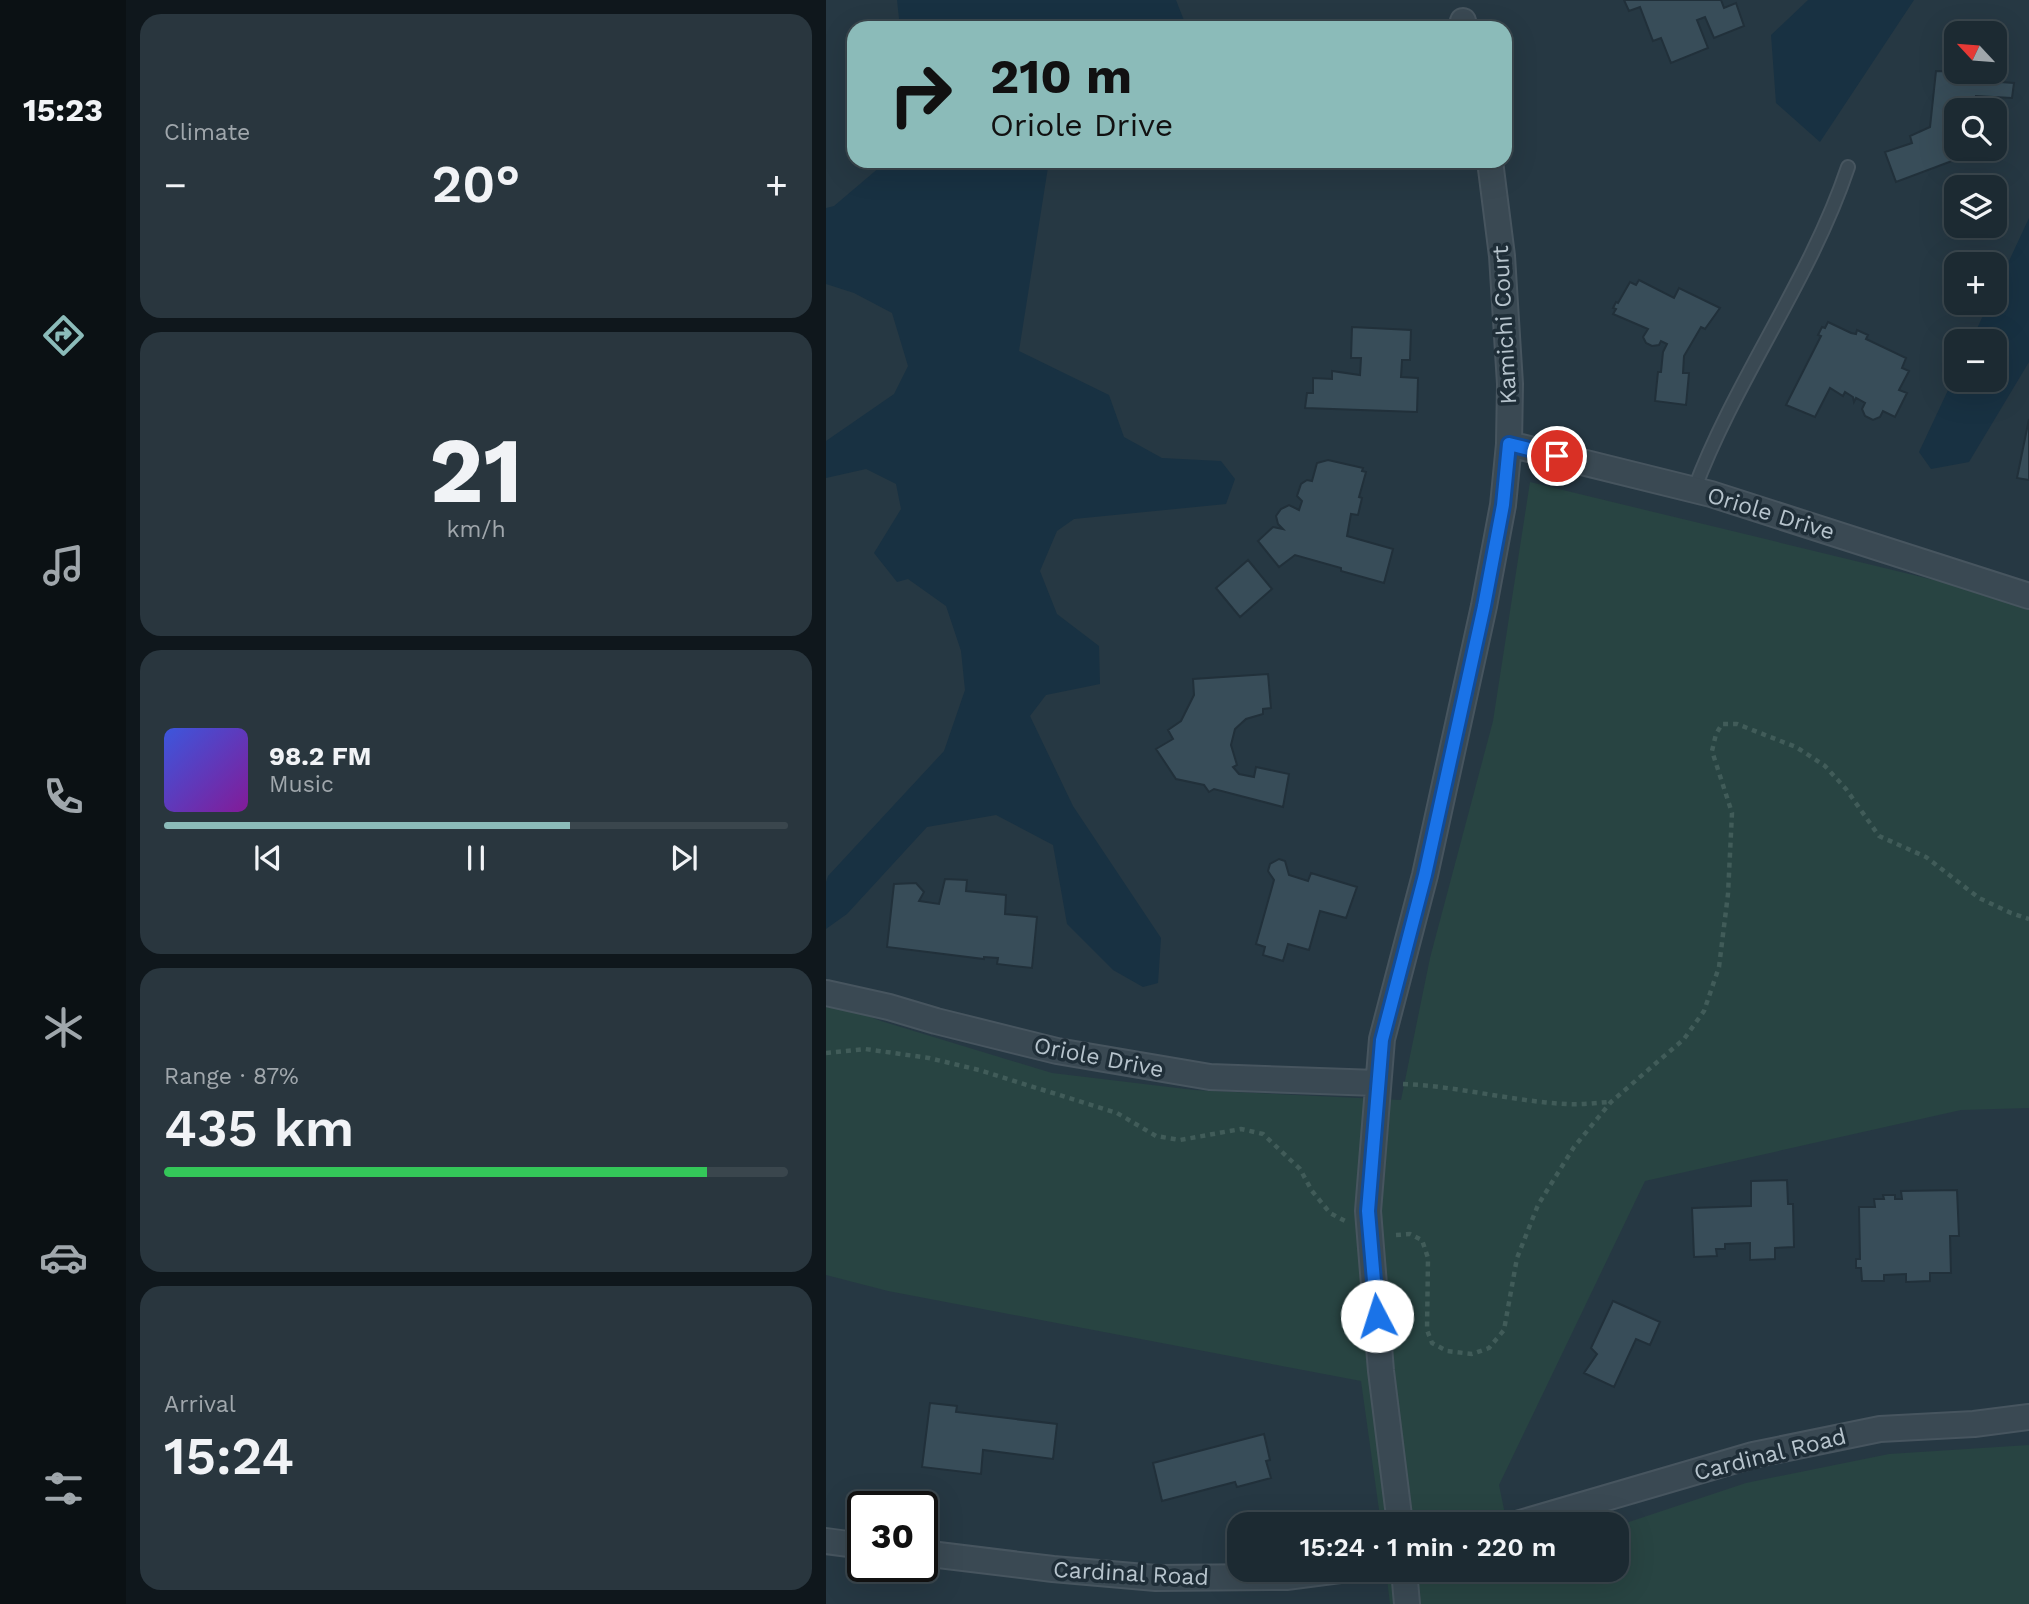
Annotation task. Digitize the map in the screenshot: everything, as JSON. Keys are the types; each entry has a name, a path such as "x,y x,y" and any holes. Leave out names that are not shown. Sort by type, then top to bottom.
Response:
{"street":[{"name":"Kamichi Court","path":"1399,1512 1381,1371 1368,1211 1382,1040 1425,875 1484,606 1503,505 1509,444 1510,384 1503,269 1491,168"},
{"name":"Oriole Drive","path":"1509,444 1694,490 1789,517 2029,596"},
{"name":"Oriole Drive","path":"826,993 1057,1051 1210,1077 1377,1083"},
{"name":"Cardinal Road","path":"1558,1512 1788,1447 1880,1429 1974,1424 2029,1417"},
{"path":"826,1541 847,1544"},
{"name":"Cardinal Road","path":"938,1555 1156,1578 1227,1577"},
{"path":"1405,1582 1406,1604"}],"lane":[{"path":"1694,490 1727,413 1834,209 1848,167"}],"path":[{"path":"826,1053 865,1049 941,1061 1117,1113 1156,1136 1180,1140 1241,1129 1263,1134 1300,1169 1311,1191 1330,1213 1370,1232 1390,1236 1410,1234 1422,1240 1428,1258 1426,1330 1432,1343 1447,1351 1472,1354 1489,1348 1504,1330 1517,1258 1538,1205 1574,1147 1611,1102 1684,1040 1704,1011 1719,967 1728,894 1732,813 1712,751 1721,724 1737,724 1796,747 1825,766 1846,789 1879,836 1926,858 1979,898 2029,919"},
{"path":"1377,1083 1438,1086 1567,1104 1611,1102"}],"green space":[{"path":"1530,482 2029,603 2029,1108 1961,1110 1645,1181 1499,1485 1505,1512 1379,1512 1361,1381 888,1291 826,1275 826,1000 881,1021 1052,1073 1194,1090 1401,1100 1430,958 1493,721"},
{"path":"2029,1445 2029,1604 1390,1604 1387,1582 1629,1582 1629,1522 1746,1483 1889,1454"}],"water":[{"path":"897,0 1176,0 1184,21 899,21"},
{"path":"1808,0 1914,0 1820,142 1776,103 1771,35"},
{"path":"879,168 1048,168 1019,351 1109,395 1124,437 1162,458 1221,461 1235,479 1226,504 1074,519 1057,531 1040,571 1057,614 1099,646 1100,684 1046,695 1030,716 1073,806 1161,938 1158,983 1143,987 1113,970 1067,924 1053,845 996,815 927,827 847,914 826,929 828,876 944,751 965,690 961,651 946,606 908,579 897,582 874,553 901,509 896,484 866,469 826,478 826,441 894,394 908,366 892,313 854,293 826,284 826,208 834,206"},
{"path":"2029,218 2029,362 1969,462 1931,469 1919,452 1947,392 2007,392 2007,329 1977,329 1983,315 2007,315 2007,265"}],"building":[{"path":"1624,0 1721,0 1724,8 1736,3 1744,26 1714,38 1705,17 1697,20 1708,48 1671,63 1661,38 1653,41 1640,7 1629,11"},
{"path":"1936,71 1944,71 1944,84 2014,83 2012,98 1944,98 1944,161 1952,161 1896,182 1885,152 1912,143 1910,136 1930,127"},
{"path":"1639,280 1674,298 1679,288 1720,308 1705,329 1701,327 1684,356 1683,373 1689,373 1686,405 1655,401 1658,372 1661,372 1663,352 1667,344 1661,341 1659,345 1652,346 1646,343 1643,337 1648,329 1613,314 1616,302 1618,303 1630,282 1636,285"},
{"path":"1828,322 1851,333 1856,334 1857,330 1868,335 1866,339 1906,358 1902,368 1909,371 1899,390 1907,393 1895,417 1883,411 1880,417 1873,420 1865,416 1862,409 1865,403 1856,398 1854,402 1853,397 1845,392 1843,396 1830,388 1815,417 1786,405 1821,336 1818,335 1822,327 1825,328"},
{"path":"1352,327 1411,330 1410,360 1402,360 1401,377 1418,378 1417,412 1305,408 1307,393 1313,393 1313,378 1332,379 1332,371 1360,375 1361,358 1351,358"},
{"path":"2029,419 2029,480 2017,478"},
{"path":"1328,460 1363,468 1362,471 1366,472 1359,497 1362,498 1358,515 1351,514 1347,536 1393,549 1384,583 1295,555 1279,567 1258,541 1273,527 1283,529 1276,516 1281,509 1289,505 1299,510 1302,501 1297,496 1301,484 1307,480 1312,481 1317,463"},
{"path":"1248,560 1272,589 1240,617 1216,588"},
{"path":"1268,674 1271,708 1263,709 1263,714 1246,719 1235,729 1231,745 1237,765 1233,767 1239,774 1254,777 1256,767 1289,774 1283,807 1214,789 1209,792 1204,785 1176,779 1156,749 1173,739 1168,730 1181,721 1194,695 1193,679"},
{"path":"1279,859 1285,861 1289,875 1308,881 1311,873 1357,887 1346,918 1320,911 1309,950 1288,944 1283,961 1263,955 1265,947 1256,944 1274,880 1268,871 1270,864"},
{"path":"945,879 967,880 966,891 1006,895 1005,914 1037,917 1032,968 997,964 998,958 984,959 887,947 894,884 916,883 924,892 919,901 939,904"},
{"path":"1787,1180 1788,1204 1793,1204 1794,1247 1775,1248 1775,1259 1750,1260 1750,1243 1725,1244 1725,1249 1716,1249 1717,1256 1694,1257 1692,1208 1751,1206 1751,1181"},
{"path":"1957,1190 1959,1236 1950,1236 1951,1273 1930,1273 1930,1281 1906,1282 1906,1274 1884,1275 1884,1281 1862,1281 1861,1268 1856,1268 1856,1259 1860,1259 1859,1207 1875,1207 1874,1199 1884,1199 1883,1195 1895,1195 1895,1199 1902,1199 1901,1191"},
{"path":"1613,1301 1660,1322 1650,1345 1636,1339 1614,1387 1584,1373 1597,1354 1591,1348"},
{"path":"930,1403 957,1406 956,1412 1057,1424 1053,1459 983,1450 981,1474 922,1467"},
{"path":"1264,1434 1270,1460 1266,1461 1271,1478 1237,1487 1235,1482 1162,1501 1153,1463"}],"route":[{"path":"1377,1316 1368,1211 1382,1040 1425,875 1484,606 1503,505 1509,444 1557,456"}]}
